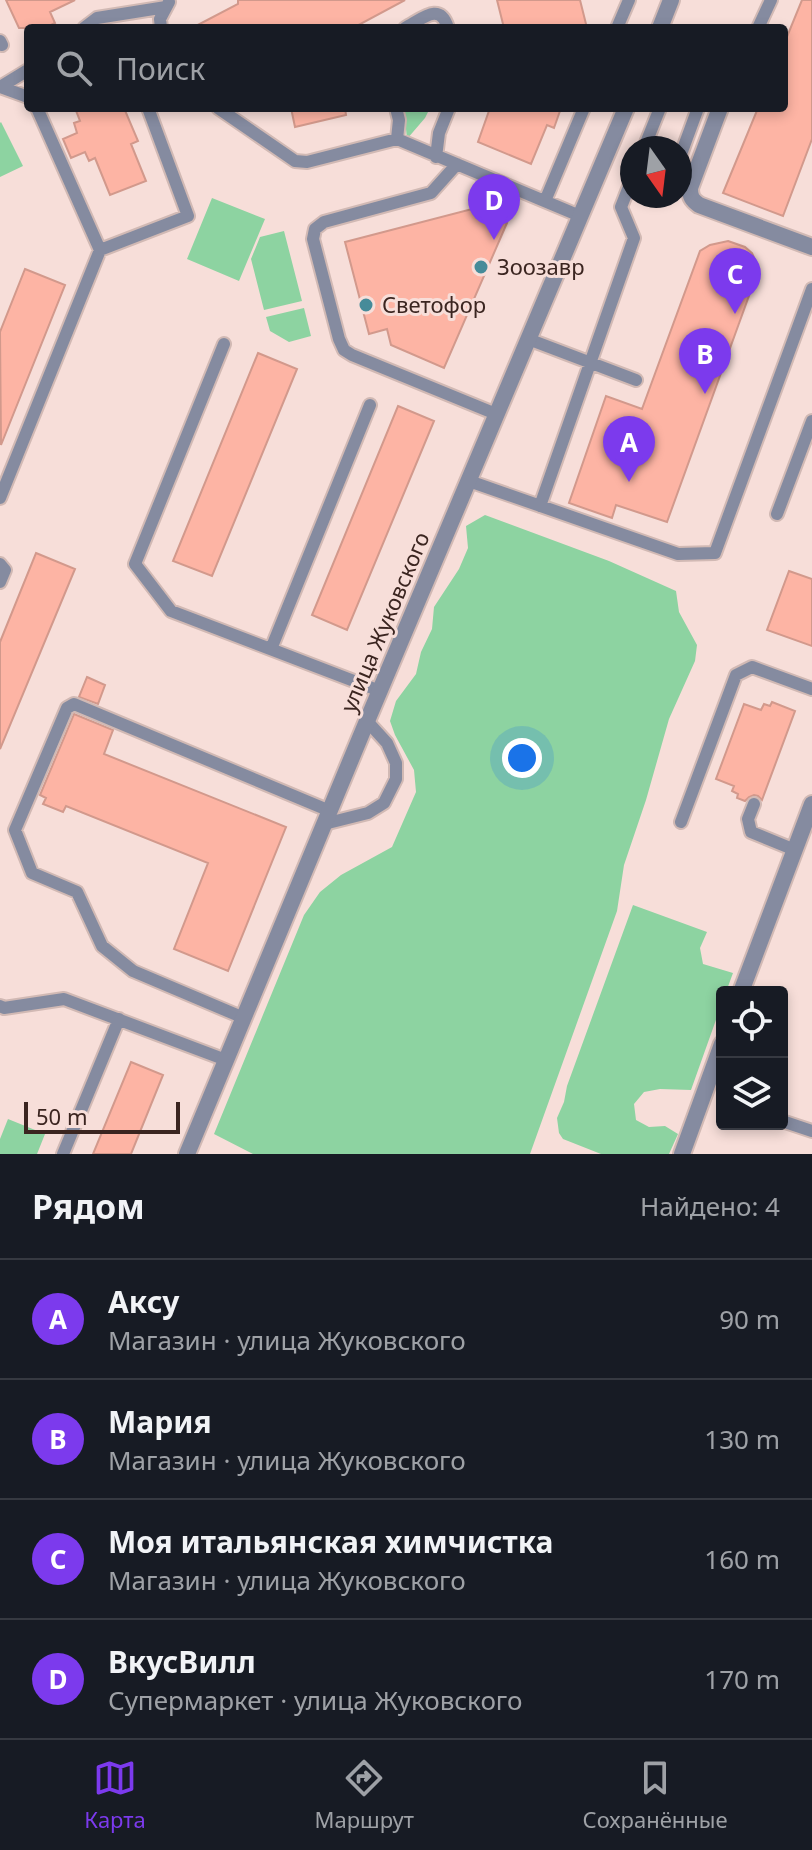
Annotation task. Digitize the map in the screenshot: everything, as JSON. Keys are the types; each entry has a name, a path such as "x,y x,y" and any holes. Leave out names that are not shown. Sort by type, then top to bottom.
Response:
{"street":[{"path":"661,24 668,1"},
{"name":"улица Жуковского","path":"187,1154 624,112"},
{"path":"718,112 690,188 693,200 699,205 812,247"},
{"path":"743,986 812,804"},
{"path":"682,1154 717,1058"}],"lane":[{"path":"619,24 629,0"},
{"path":"761,24 771,0"},
{"path":"89,24 97,18 116,22 133,6 168,3"},
{"path":"161,24 168,3"},
{"path":"413,24 435,13 441,14 447,24"},
{"path":"0,87 24,72"},
{"path":"0,87 24,96"},
{"path":"0,498 100,250 39,112"},
{"path":"100,250 188,216 149,112"},
{"path":"224,112 295,161 307,162 397,139 580,216"},
{"path":"397,112 397,139"},
{"path":"436,157 439,133 447,112"},
{"path":"545,201 582,112"},
{"path":"649,136 658,112"},
{"path":"688,136 697,112"},
{"path":"457,164 431,193 324,222 315,229 313,239 344,350 496,414"},
{"path":"540,506 634,238 621,208"},
{"path":"469,481 678,554 715,553 812,289"},
{"path":"528,339 636,380"},
{"path":"224,344 135,564 171,611 380,691"},
{"path":"271,649 370,405"},
{"path":"777,514 812,421"},
{"path":"0,564 5,570 0,582"},
{"path":"681,822 736,675 752,667 812,689"},
{"path":"244,1018 133,971 102,946 77,892 32,873 15,830 67,708 74,704 327,818 368,813 384,803 396,779 396,763 387,743 367,721"},
{"path":"754,804 748,819 751,832 795,850"},
{"path":"1,1011 64,999 226,1060"},
{"path":"63,1154 119,1019"},
{"path":"788,1123 812,1131"}],"green space":[{"path":"404,112 428,112 425,118 407,139"},
{"path":"0,123 23,166 0,177"},
{"path":"212,198 265,219 239,281 187,259"},
{"path":"284,231 302,301 264,310 251,259 260,237"},
{"path":"304,308 311,336 289,342 270,331 266,317"},
{"path":"485,515 609,561 676,591 679,612 697,645 695,661 669,719 624,865 617,911 530,1154 253,1154 214,1134 304,915 320,892 341,875 392,847 416,792 414,770 390,721 396,701 416,674 421,652 432,629 434,607 459,569 468,548 466,526"},
{"path":"633,905 707,932 700,948 703,964 733,973 728,986 716,986 716,1020 691,1090 644,1092 634,1104 636,1120 649,1127 665,1126 678,1134 669,1154 601,1154 563,1139 557,1118"},
{"path":"8,1119 45,1134 37,1154 0,1154 0,1139"}],"building":[{"path":"6,0 75,0 50,12 53,24 24,24 24,28 19,28"},
{"path":"238,0 405,0 360,24 200,24 238,4"},
{"path":"497,0 580,0 586,24 503,24"},
{"path":"802,0 812,0 812,139 783,216 723,193 756,112 788,112 788,34"},
{"path":"77,112 126,112 138,141 131,144 146,181 110,195 95,158 89,161 85,152 71,158 63,139 77,133 74,123 80,121"},
{"path":"292,112 346,112 346,115 295,127"},
{"path":"489,112 560,112 554,128 547,125 531,164 478,142"},
{"path":"472,209 507,223 444,368 391,345 387,329 369,334 345,242"},
{"path":"728,241 752,253 758,271 667,522 616,505 612,518 569,503 606,396 642,409 700,251"},
{"path":"25,269 65,285 1,445 0,332"},
{"path":"258,353 297,369 212,576 173,561"},
{"path":"398,406 434,421 347,630 312,615"},
{"path":"36,553 75,569 0,749 0,642"},
{"path":"789,571 812,579 812,646 767,630"},
{"path":"87,677 105,685 98,704 79,697"},
{"path":"772,702 795,711 762,800 754,795 745,801 737,798 738,794 732,791 734,786 716,779 744,704 761,710 764,704 770,706"},
{"path":"74,714 113,730 104,754 286,827 228,971 174,949 208,863 66,806 63,812 43,804 46,798 40,795"},
{"path":"131,1062 163,1075 131,1154 93,1154"}],"place":[{"name":"ВкусВилл","path":"494,240"},
{"name":"Зоозавр","path":"481,267"},
{"name":"Светофор","path":"366,305"},
{"name":"Моя итальянская химчистка","path":"735,314"},
{"name":"Мария","path":"705,394"},
{"name":"Аксу","path":"629,482"}]}
